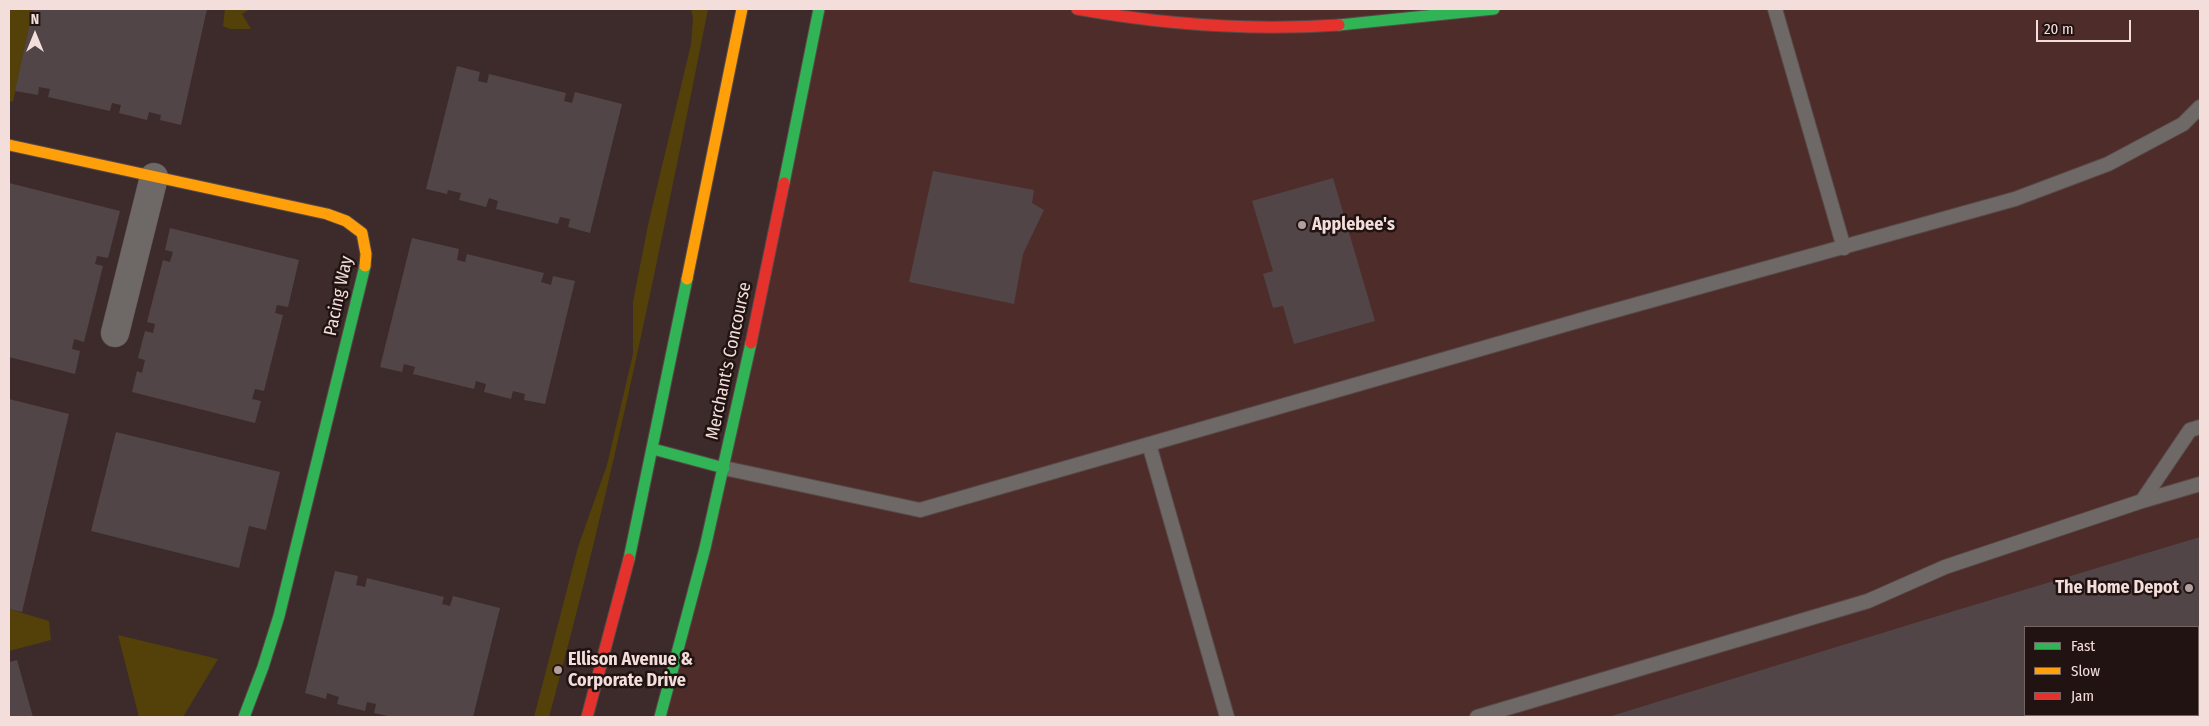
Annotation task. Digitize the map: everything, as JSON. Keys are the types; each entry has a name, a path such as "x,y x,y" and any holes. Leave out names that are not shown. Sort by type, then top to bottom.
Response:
{"street":[{"path":"586,717 633,543 742,9"},
{"name":"Merchant's Concourse","path":"660,717 706,548 724,468 819,9"},
{"path":"1077,9 1202,26 1258,28 1350,25 1494,9"},
{"name":"Pacing Way","path":"9,146 154,176 338,218 346,221 362,234 366,254 364,272 273,641 258,687 244,717"},
{"path":"115,333 154,176"},
{"path":"653,449 724,468"}],"lane":[{"path":"1775,9 1844,248"},
{"path":"724,468 920,510 1763,269 2015,199 2063,183 2108,164 2182,124 2200,107"},
{"path":"2142,501 2190,430 2200,427"},
{"path":"1149,444 1227,717"},
{"path":"1477,717 1868,601 1945,567 2142,501 2200,484"}],"shaded area":[{"path":"9,9 33,9 13,102 9,101"},
{"path":"225,9 250,9 242,14 251,29 230,29 223,26"},
{"path":"691,9 708,9 635,364 594,541 549,717 534,717 578,547 607,465 633,354 633,302 648,225 691,44 693,18"},
{"path":"819,9 2200,9 2200,717 660,717"},
{"path":"9,609 49,621 51,640 9,651"},
{"path":"118,635 218,659 183,717 139,717"}],"building":[{"path":"33,9 207,9 181,125 160,120 161,115 149,112 147,120 119,113 121,105 112,103 110,111 48,97 50,89 39,87 38,95 15,91"},
{"path":"457,66 480,72 478,81 487,83 489,74 566,93 564,101 572,103 575,92 622,104 590,233 568,227 570,219 560,217 558,224 496,209 498,201 489,198 486,207 459,200 461,193 448,190 447,194 426,189"},
{"path":"933,171 1034,190 1032,203 1044,210 1023,254 1014,304 909,282"},
{"path":"1333,178 1375,321 1294,344 1283,306 1273,308 1263,274 1273,271 1252,201"},
{"path":"9,183 120,211 108,258 97,256 95,264 103,266 84,342 74,339 72,349 80,351 75,374 9,357"},
{"path":"170,228 299,260 288,307 277,305 275,313 283,315 264,391 255,389 252,399 261,401 255,423 132,392 137,371 142,373 145,360 138,358 145,331 153,333 155,324 147,322 163,260 170,262 173,252 165,250"},
{"path":"412,238 459,249 457,260 465,262 467,254 544,273 541,282 551,285 553,276 575,281 545,404 524,400 525,394 513,391 511,399 484,392 486,384 476,381 474,389 413,374 415,367 404,364 402,372 380,367"},
{"path":"9,399 69,414 22,612 9,609"},
{"path":"116,432 280,472 266,530 249,526 239,568 91,531"},
{"path":"2200,537 2200,717 1608,717 1954,611"},
{"path":"335,571 358,576 356,585 365,587 367,578 444,597 442,604 450,606 453,596 500,608 473,717 392,717 374,713 376,704 367,702 365,711 337,704 339,697 327,693 326,699 305,693"},
{"path":"17,660 33,717 9,717 9,662"}],"traffic: fast":[{"path":"784,183 819,9"},
{"path":"1339,25 1494,9"},
{"path":"244,717 263,667 279,616 365,266"},
{"path":"629,559 687,279"},
{"path":"660,717 705,548 751,343"},
{"path":"653,449 724,468"}],"traffic: slow":[{"path":"687,279 742,9"},
{"path":"9,145 327,214 346,221 362,233 366,254 365,266"}],"traffic: jam":[{"path":"1077,9 1175,23 1240,27 1339,25"},
{"path":"751,343 784,183"},
{"path":"587,717 629,559"}],"place":[{"name":"Applebee's","path":"1302,225"},
{"name":"The Home Depot","path":"2189,588"},
{"name":"Ellison Avenue & Corporate Drive","path":"558,670"}]}
